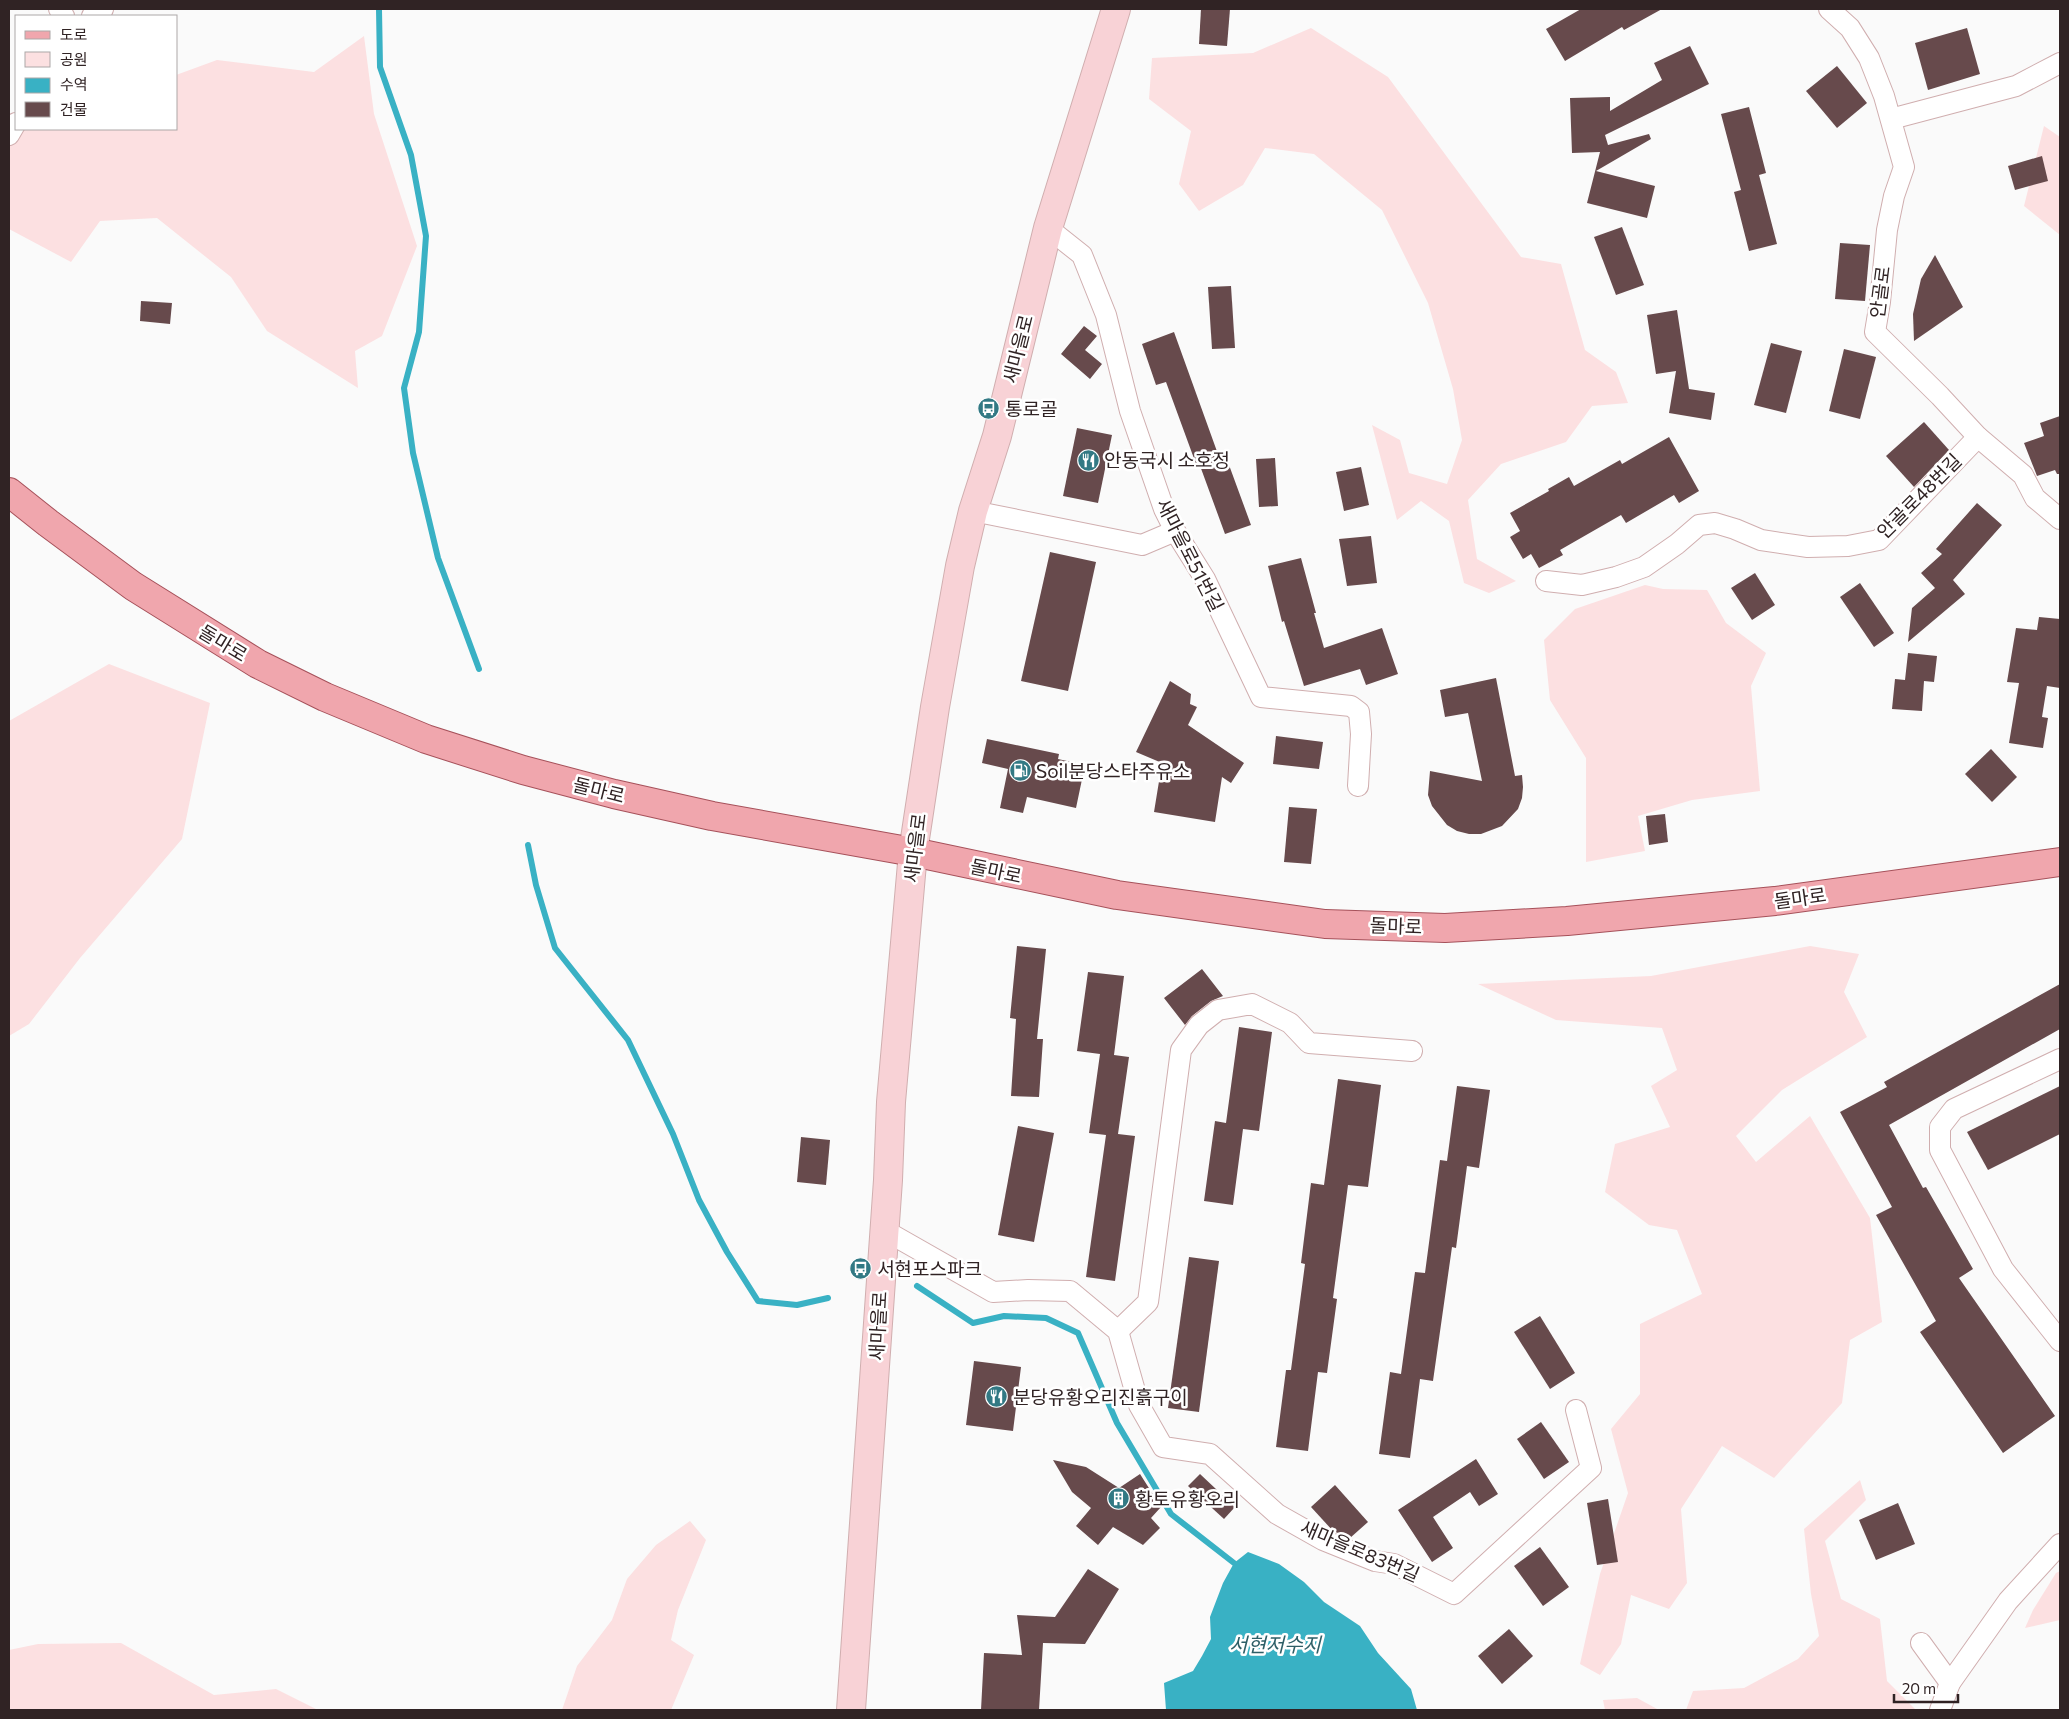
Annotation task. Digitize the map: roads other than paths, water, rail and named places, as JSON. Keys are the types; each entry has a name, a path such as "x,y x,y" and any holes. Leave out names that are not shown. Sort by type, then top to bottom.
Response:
{"main road":[{"name":"돌마로","path":"9,492 133,586 258,664 325,696 426,739 523,770 614,794 712,816 913,852 1117,895 1325,924 1444,928 1567,921 1775,901 2060,862"}],"street":[{"name":"새마을로","path":"851,1710 888,1180 891,1102 913,852 938,688 960,566 973,511 997,436 1048,228 1116,9"},
{"name":"안골로","path":"1829,9 1850,28 1869,58 1884,96 1904,168 1894,196 1887,230 1875,332 1940,396 1978,437 2023,475 2035,498 2060,519"},
{"path":"1891,119 2016,86 2060,64"},
{"name":"새마을로51번길","path":"1048,228 1082,255 1106,315 1130,411 1164,509 1175,532 1205,579 1261,697 1352,706 1359,712 1361,734 1358,786"},
{"name":"안골로48번길","path":"1546,581 1582,585 1644,567 1677,544 1699,525 1715,524 1735,529 1761,540 1808,547 1848,546 1879,540 1978,437"},
{"path":"973,511 1142,545 1175,532"},
{"path":"884,1230 993,1292 1070,1290 1118,1331 1148,1302 1180,1050 1199,1025 1218,1010 1252,1004 1290,1023 1309,1043 1412,1052"},
{"path":"2060,1059 1954,1109 1940,1127 1940,1150 2003,1269 2060,1341"},
{"name":"새마을로83번길","path":"1118,1331 1139,1405 1163,1447 1210,1454 1277,1514 1323,1540 1375,1561 1394,1564 1454,1594 1591,1468 1576,1410"},
{"path":"1940,1710 1950,1683 2008,1601 2060,1544"},
{"path":"1921,1643 1950,1683"}],"water":[{"name":"서현저수지","path":"1248,1552 1279,1564 1304,1582 1324,1602 1360,1626 1378,1653 1411,1689 1417,1710 1166,1710 1164,1683 1193,1671 1211,1639 1210,1617 1223,1583 1234,1563"}],"waterway":[{"path":"379,9 380,67 411,155 426,236 419,332 404,388 413,453 438,558 479,669"},
{"path":"528,845 536,885 555,948 628,1040 673,1134 699,1200 727,1252 758,1301 797,1305 828,1298"},
{"path":"917,1286 973,1323 1004,1316 1046,1318 1078,1333 1117,1423 1171,1514 1234,1563"}],"place":[{"name":"통로골","path":"989,409"},
{"name":"안동국시 소호정","path":"1088,460"},
{"name":"Soil분당스타주유소","path":"1020,771"},
{"name":"서현포스파크","path":"861,1269"},
{"name":"분당유황오리진흙구이","path":"997,1397"},
{"name":"황토유황오리","path":"1119,1499"}]}
